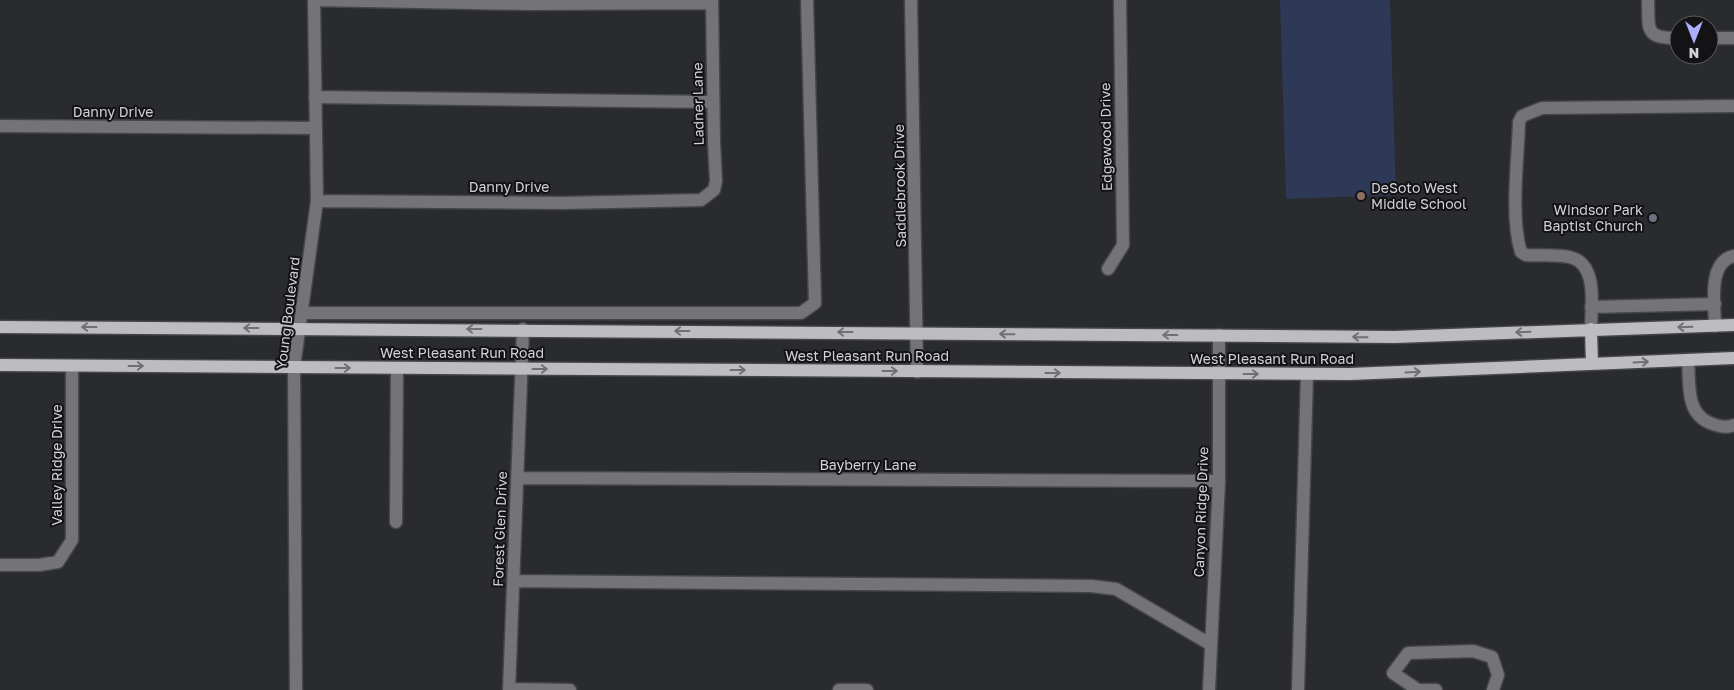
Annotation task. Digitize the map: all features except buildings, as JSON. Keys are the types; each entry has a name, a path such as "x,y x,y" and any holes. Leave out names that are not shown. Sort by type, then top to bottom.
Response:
{"main road":[{"name":"West Pleasant Run Road","path":"0,327 1395,337 1734,325"},
{"path":"1590,329 1592,364"},
{"name":"West Pleasant Run Road","path":"0,365 1350,374 1734,358"}],"street":[{"path":"314,0 529,4 712,1"},
{"name":"Young Boulevard","path":"296,690 294,367 303,313 317,201 314,0"},
{"path":"303,313 800,313 815,303 807,0"},
{"name":"Saddlebrook Drive","path":"911,0 918,333 917,372"},
{"name":"Edgewood Drive","path":"1108,269 1123,245 1120,0"},
{"path":"1648,0 1649,28 1653,35 1659,38 1669,38"},
{"name":"Ladner Lane","path":"700,200 714,190 716,181 712,1"},
{"path":"1719,38 1734,38"},
{"path":"315,97 713,102"},
{"path":"1590,329 1591,282 1584,266 1571,257 1526,255 1521,252 1518,243 1516,191 1519,122 1522,116 1542,108 1734,106"},
{"name":"Danny Drive","path":"0,126 315,128"},
{"name":"Danny Drive","path":"317,201 563,203 687,202 700,200"},
{"path":"1715,326 1716,275 1719,266 1724,260 1734,256"},
{"path":"1591,307 1715,304"},
{"name":"Forest Glen Drive","path":"509,689 523,330"},
{"name":"Canyon Ridge Drive","path":"1209,690 1219,481 1218,335"},
{"path":"1688,360 1691,406 1700,418 1713,424 1729,427 1734,425"},
{"name":"Valley Ridge Drive","path":"0,565 39,565 58,562 72,540 72,366"},
{"path":"396,522 397,368"},
{"path":"1298,690 1307,374"},
{"name":"Bayberry Lane","path":"517,478 1219,481"},
{"path":"514,581 1091,586 1116,589 1210,644"},
{"path":"1436,690 1418,690 1393,673 1408,653 1474,651 1492,657 1498,675 1493,690"},
{"path":"509,689 570,690"},
{"path":"839,690 867,690"}],"shaded area":[{"path":"1280,0 1390,0 1396,195 1286,199"}],"place":[{"name":"DeSoto West Middle School","path":"1361,196"},
{"name":"Windsor Park Baptist Church","path":"1653,218"}]}
